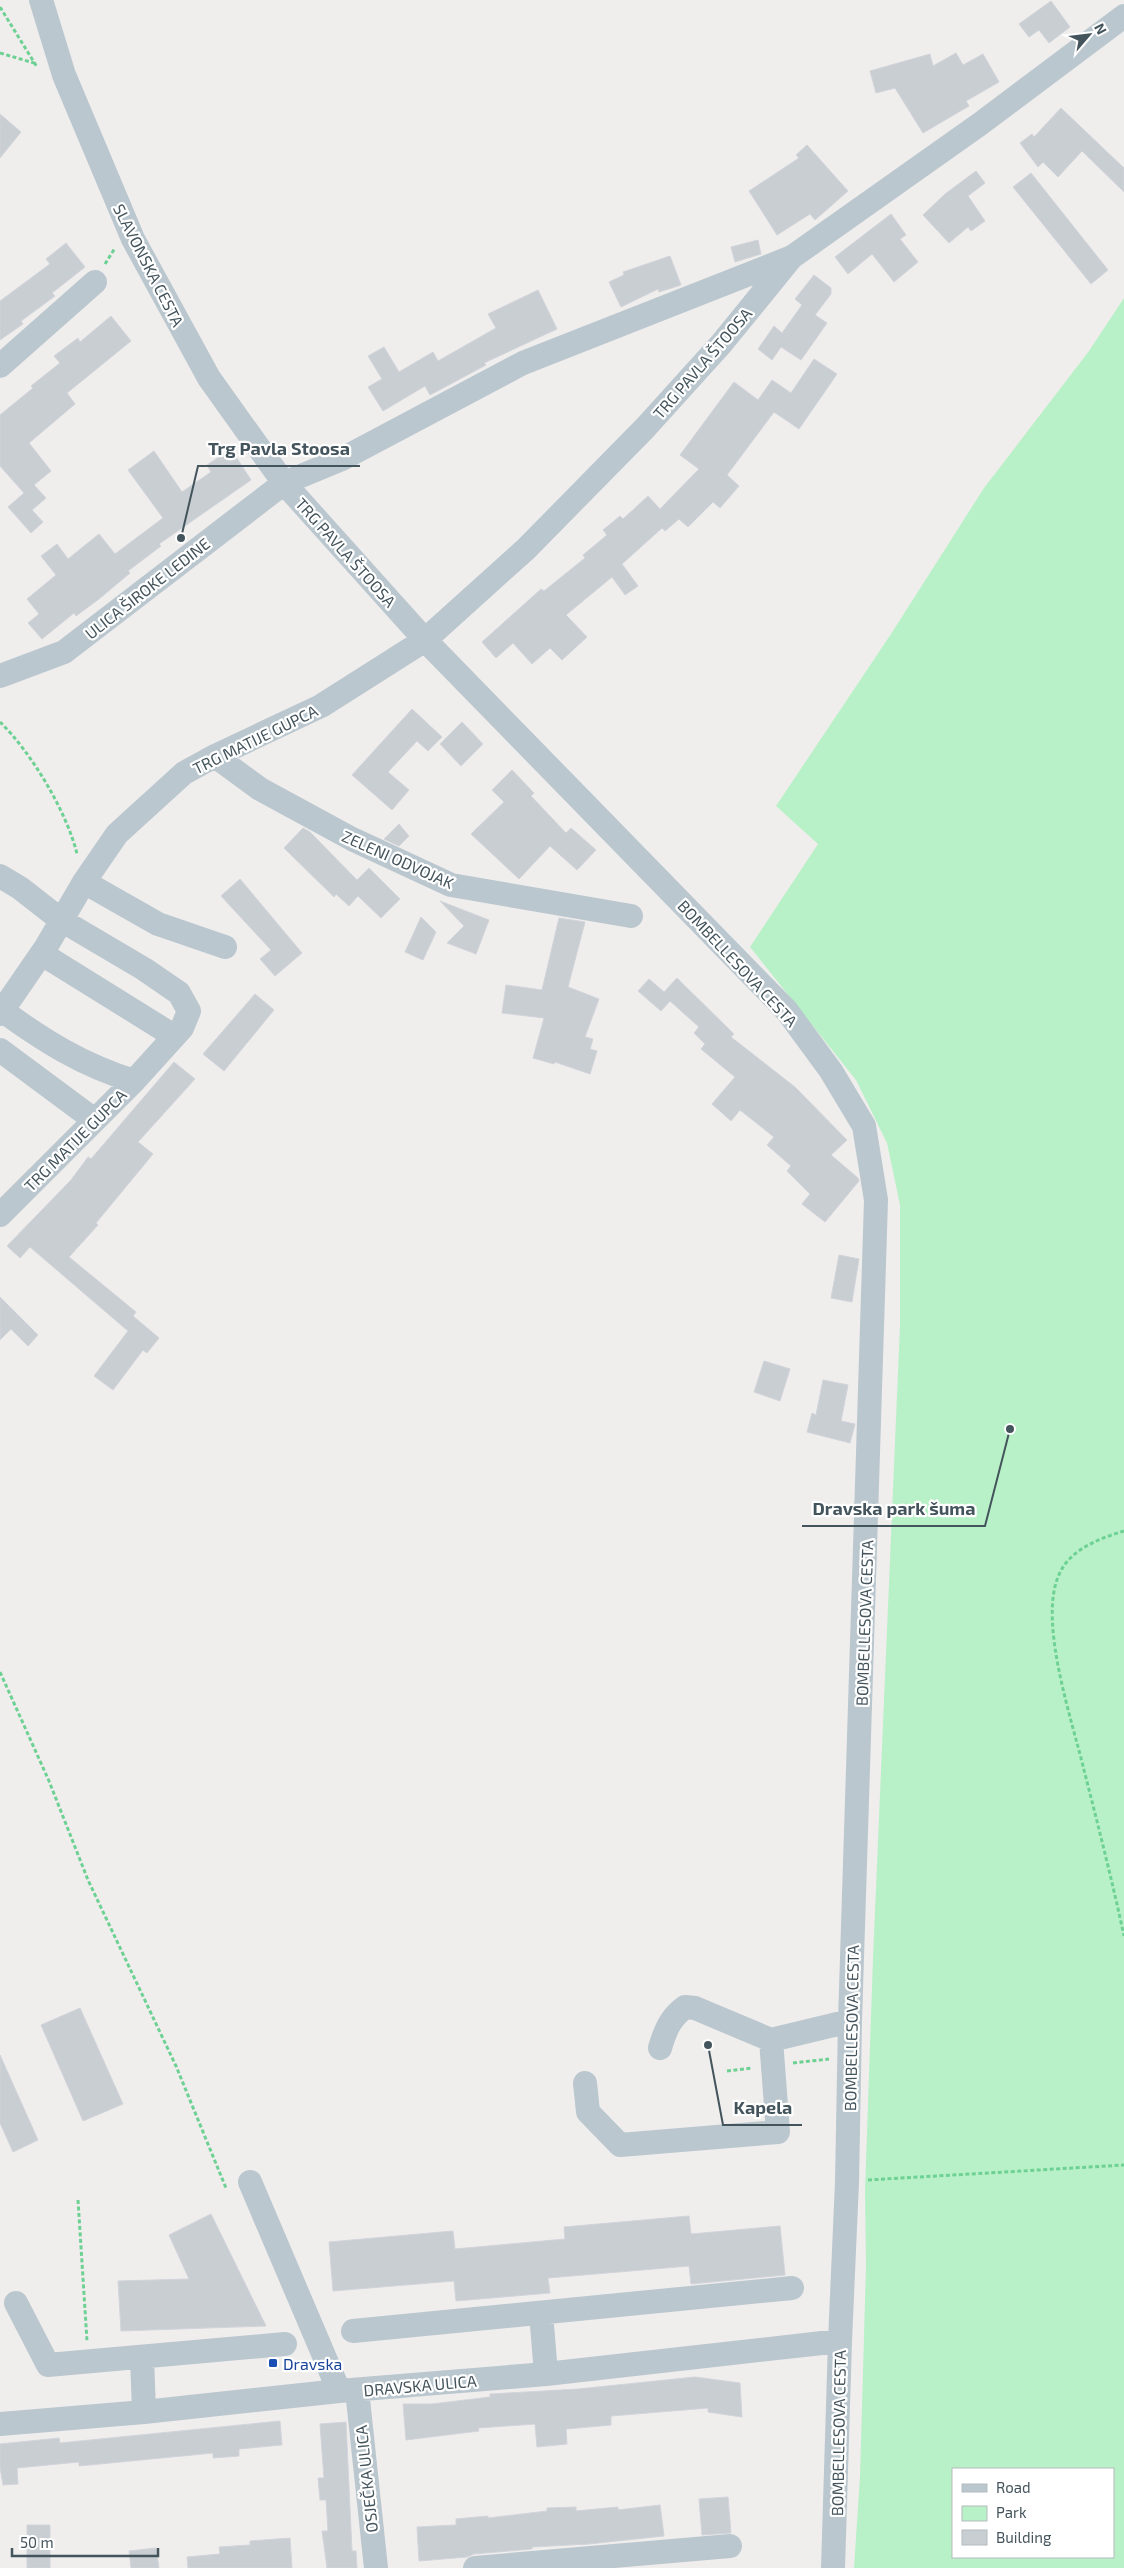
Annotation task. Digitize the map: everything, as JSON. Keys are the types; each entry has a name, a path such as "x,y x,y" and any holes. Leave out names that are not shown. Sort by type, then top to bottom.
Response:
{"street":[{"name":"SLAVONSKA CESTA","path":"41,0 64,75 133,239 209,378 284,483"},
{"name":"TRG PAVLA ŠTOOSA","path":"792,257 721,344 645,428 526,549 425,640 284,483 342,459 523,363 792,257 980,124 1124,16"},
{"path":"0,366 95,282"},
{"name":"ULICA ŠIROKE LEDINE","path":"0,676 64,652 284,483"},
{"name":"TRG MATIJE GUPCA","path":"134,1081 100,1071 51,1046 1,1012 42,954 84,882 117,834 184,773 215,756 321,706 425,640"},
{"name":"BOMBELLESOVA CESTA","path":"425,640 787,1011 831,1071 864,1126 876,1210 850,2021 848,2182 840,2341 833,2568"},
{"name":"ZELENI ODVOJAK","path":"215,756 260,789 343,835 450,885 631,916"},
{"name":"TRG MATIJE GUPCA","path":"0,876 20,888 61,920 144,969 179,993 189,1010 182,1028 134,1081 5,1200"},
{"path":"84,882 158,924 225,947"},
{"path":"42,954 174,1036"},
{"path":"0,1050 93,1119"},
{"path":"660,2048 666,2028 676,2014 685,2007 695,2008 770,2040 850,2021"},
{"path":"585,2083 588,2112 620,2145 778,2132 770,2040"},
{"name":"OSJEČKA ULICA","path":"250,2182 348,2391 376,2568"},
{"path":"353,2332 792,2288"},
{"path":"16,2303 48,2365 285,2344"},
{"path":"541,2313 546,2374"},
{"name":"DRAVSKA ULICA","path":"0,2424 546,2374 840,2341"},
{"path":"142,2358 144,2412"},
{"path":"475,2568 730,2546"}],"path":[{"path":"0,53 34,63"},
{"path":"0,722 20,744 35,766 72,832 84,882"},
{"path":"1124,1531 1099,1538 1071,1557 1058,1576 1052,1598 1052,1622 1061,1677 1124,1936"},
{"path":"0,1672 49,1781 88,1880 176,2066 226,2188"},
{"path":"848,2182 1124,2165"},
{"path":"78,2200 88,2362"}],"green space":[{"path":"1124,298 1124,2568 854,2568 860,2476 866,2266 865,2191 873,1958 900,1325 900,1205 887,1143 856,1080 750,947 818,844 776,806 891,634 984,488 1089,351"}],"building":[{"path":"1051,1 1070,27 1049,43 1039,30 1029,37 1019,24"},
{"path":"956,53 963,65 983,54 999,82 966,101 969,106 923,133 895,88 876,93 870,71 930,54 933,66"},
{"path":"1061,108 1124,168 1124,192 1082,151 1058,177 1043,162 1038,167 1020,143 1032,134 1034,137"},
{"path":"0,114 21,132 0,158"},
{"path":"807,145 848,191 815,220 810,214 777,235 749,191 799,158 796,155"},
{"path":"976,171 985,183 968,196 985,221 971,231 968,227 949,243 923,215 945,194"},
{"path":"1031,173 1108,270 1091,284 1013,187"},
{"path":"891,214 906,235 900,239 918,262 894,282 872,254 848,274 835,257"},
{"path":"758,240 761,254 735,262 731,247"},
{"path":"66,243 85,267 52,293 55,296 21,321 23,324 0,340 0,301 50,264 46,259"},
{"path":"670,256 681,285 659,292 658,289 621,307 609,282 624,275 623,272"},
{"path":"814,275 831,288 831,294 815,315 827,323 801,360 781,347 772,360 758,349 774,326 782,333 802,305 795,299"},
{"path":"538,290 557,329 484,363 486,365 430,395 425,386 383,411 368,387 382,379 368,356 384,347 399,372 433,352 438,361 496,328 488,314"},
{"path":"111,316 131,341 67,393 75,404 29,443 51,471 34,485 46,498 32,510 43,522 31,533 8,507 24,493 0,466 0,415 33,388 31,386 60,363 54,356 78,338 80,342"},
{"path":"814,359 837,374 799,429 774,412 727,475 739,486 720,508 713,502 688,527 679,519 665,531 662,528 622,564 638,586 625,595 612,577 566,615 587,637 562,660 550,648 532,664 513,643 496,658 482,642 541,589 544,591 585,558 583,555 607,535 603,530 620,516 623,519 648,496 660,509 699,469 680,455 734,382 758,400 772,380 791,393"},
{"path":"231,449 251,480 159,544 161,546 128,571 130,573 99,599 76,616 74,613 42,639 28,623 39,614 27,599 56,575 41,556 57,544 68,559 99,534 115,554 163,518 128,470 154,451 182,492 211,472 207,465"},
{"path":"412,709 442,737 428,751 417,741 388,772 409,790 392,810 352,775"},
{"path":"462,722 483,744 461,766 440,744"},
{"path":"512,770 534,793 531,796 566,833 571,828 596,850 577,870 550,846 519,879 471,834 504,802 492,790"},
{"path":"399,824 409,836 399,846 384,839"},
{"path":"303,828 310,832 357,880 369,868 400,899 381,918 358,896 349,906 336,894 334,897 284,848"},
{"path":"240,879 302,953 275,976 260,959 271,950 221,896"},
{"path":"440,901 489,920 476,954 447,943 464,926"},
{"path":"421,917 436,932 423,960 405,952"},
{"path":"559,918 585,922 568,987 599,999 585,1037 593,1039 590,1049 597,1051 590,1074 555,1062 554,1064 533,1058 544,1018 502,1013 506,985 542,990"},
{"path":"677,978 734,1034 731,1037 795,1087 847,1140 831,1155 858,1178 859,1181 825,1222 802,1204 810,1194 787,1171 791,1166 767,1145 774,1137 740,1110 731,1121 712,1104 735,1077 701,1049 705,1044 694,1033 699,1027 670,1001 661,1011 638,991 649,979 664,992"},
{"path":"255,994 274,1010 224,1071 203,1054"},
{"path":"174,1062 195,1079 138,1142 153,1154 96,1223 98,1225 69,1257 136,1312 133,1316 159,1338 147,1353 143,1350 113,1390 94,1376 128,1331 30,1247 20,1258 7,1246 71,1180 88,1157 91,1159"},
{"path":"839,1255 859,1259 852,1302 831,1298"},
{"path":"0,1297 38,1335 28,1346 11,1329 0,1340"},
{"path":"764,1361 790,1369 780,1401 754,1392"},
{"path":"823,1380 848,1385 841,1421 855,1424 850,1443 807,1432 812,1413 816,1415"},
{"path":"80,2008 123,2104 83,2121 41,2025"},
{"path":"0,2055 38,2140 13,2152 0,2123"},
{"path":"211,2214 266,2326 121,2331 118,2281 189,2279 169,2235"},
{"path":"689,2216 691,2234 780,2226 785,2275 691,2284 689,2266 548,2278 550,2293 456,2301 454,2281 333,2291 329,2242 453,2231 455,2249 565,2239 564,2227"},
{"path":"695,2377 740,2383 742,2417 708,2412 708,2408 611,2416 611,2425 566,2429 567,2444 537,2447 535,2424 478,2428 479,2431 406,2440 403,2404 432,2404 490,2397 490,2394 578,2389"},
{"path":"280,2421 282,2445 239,2449 239,2456 213,2458 213,2453 79,2466 79,2462 17,2468 18,2484 3,2485 0,2467 0,2444 59,2438 60,2443"},
{"path":"346,2422 352,2551 356,2551 357,2568 327,2568 322,2531 328,2531 326,2500 320,2500 318,2478 324,2478 320,2424"},
{"path":"728,2497 731,2533 702,2535 699,2499"},
{"path":"660,2505 664,2536 589,2544 532,2547 532,2549 419,2561 417,2527 456,2525 456,2519 488,2516 488,2518 547,2511 547,2508 576,2507 576,2511 618,2507 618,2510"},
{"path":"27,2525 50,2525 50,2568 27,2568"},
{"path":"290,2538 292,2568 188,2568 187,2557 220,2554 219,2547 250,2545 250,2541"},
{"path":"156,2548 159,2568 131,2568 129,2551"}],"place":[{"name":"Trg Pavla Stoosa","path":"181,538"},
{"name":"Dravska park šuma","path":"1010,1429"},
{"name":"Kapela","path":"708,2045"},
{"name":"Dravska","path":"273,2363"}]}
